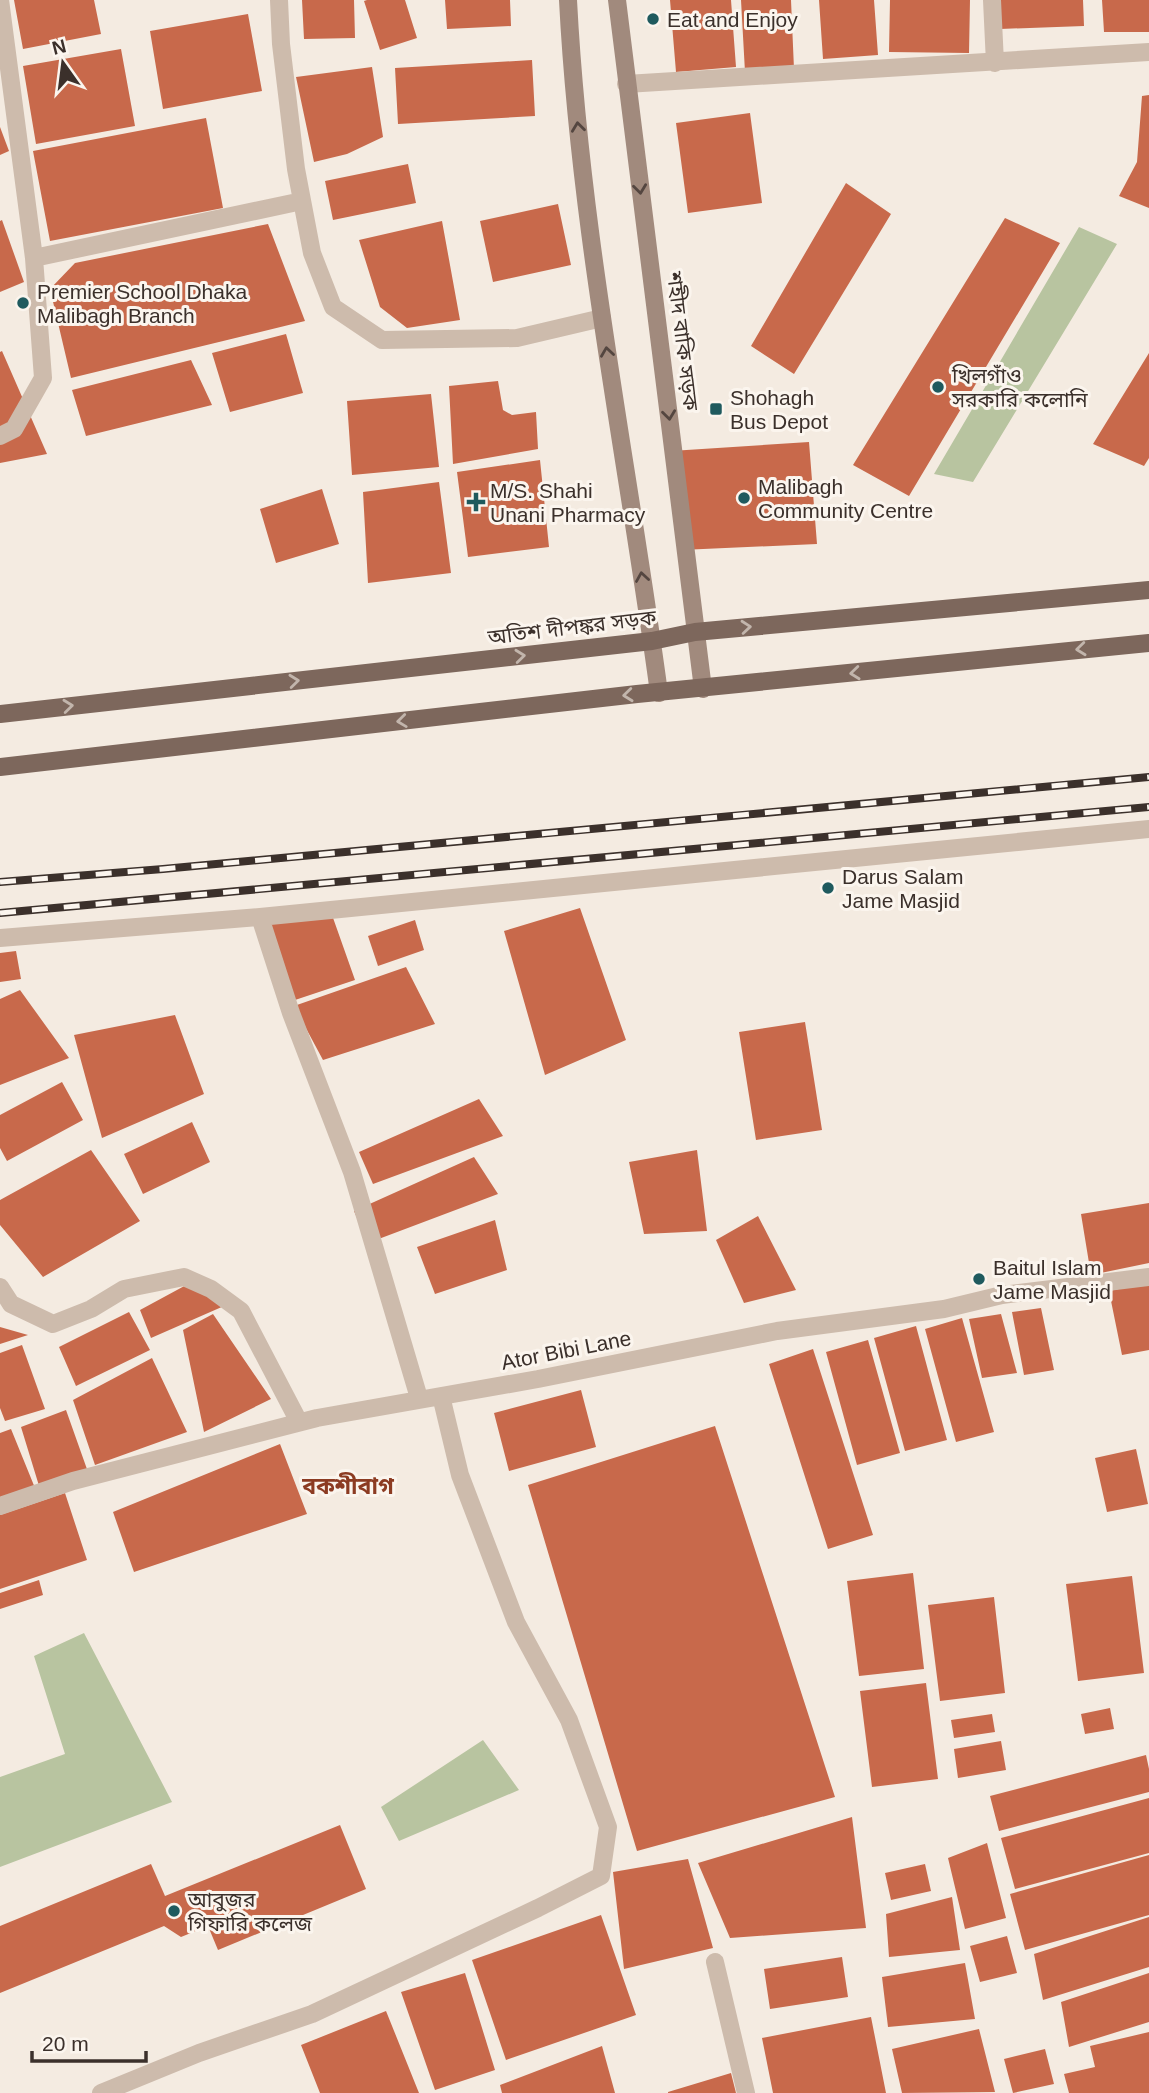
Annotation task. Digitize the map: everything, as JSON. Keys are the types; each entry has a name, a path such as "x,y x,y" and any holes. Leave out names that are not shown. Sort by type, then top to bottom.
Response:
{"main road":[{"name":"অতিশ দীপঙ্কর সড়ক","path":"0,714 652,641 695,632 1149,590"},
{"path":"0,767 659,693 1149,643"}],"street":[{"path":"0,0 4,55 34,258 43,378 14,429 0,436"},
{"path":"279,0 281,44 296,169 312,253 333,307 382,340 517,338 602,318"},
{"path":"568,0 572,75 602,318 659,693"},
{"name":"শহীদ বাকি সড়ক","path":"617,0 703,689"},
{"path":"992,0 995,63"},
{"path":"626,84 1149,52"},
{"path":"34,258 302,201"},
{"path":"0,937 260,917 1149,829"},
{"path":"260,917 291,1013 352,1172 419,1398"},
{"path":"0,1287 11,1304 53,1324 92,1309 124,1289 184,1277 211,1289 241,1311 299,1422"},
{"name":"Ator Bibi Lane","path":"0,1506 73,1481 299,1422 419,1398 777,1331 944,1309 1002,1295 1149,1277"},
{"path":"101,2093 199,2053 312,2014 601,1876 608,1827 569,1720 516,1622 460,1475 441,1396"},
{"path":"715,1962 746,2093"}],"green space":[{"path":"1079,227 1117,244 973,482 934,474"},
{"path":"84,1633 172,1802 0,1867 0,1777 65,1754 34,1656"},
{"path":"483,1740 519,1790 399,1841 381,1807"}],"building":[{"path":"14,0 94,0 101,34 23,49"},
{"path":"302,0 354,0 355,38 304,39"},
{"path":"405,0 417,38 380,50 364,1"},
{"path":"445,0 510,0 511,26 447,29"},
{"path":"670,0 731,0 736,67 676,72"},
{"path":"741,0 791,0 794,69 745,72"},
{"path":"819,0 874,0 878,55 823,59"},
{"path":"890,0 970,0 969,53 889,52"},
{"path":"999,0 1083,0 1084,26 1000,29"},
{"path":"1102,0 1149,0 1149,32 1104,32"},
{"path":"248,14 262,91 163,109 150,31"},
{"path":"121,49 135,126 36,144 23,66"},
{"path":"532,60 535,116 398,124 395,68"},
{"path":"372,67 383,137 347,154 314,162 296,77"},
{"path":"1149,95 1149,208 1119,196 1137,162 1142,96"},
{"path":"750,113 762,203 688,213 676,123"},
{"path":"206,118 223,208 50,241 33,151"},
{"path":"0,127 9,151 0,155"},
{"path":"408,164 416,203 333,220 325,181"},
{"path":"846,183 891,214 794,374 751,346"},
{"path":"558,204 571,265 493,282 480,221"},
{"name":"খিলগাঁও সরকারি কলোনি","path":"1005,218 1060,243 909,496 853,465"},
{"path":"2,220 24,282 0,292 0,221"},
{"path":"442,221 460,320 407,328 380,307 359,240"},
{"path":"268,224 305,321 71,378 50,289 75,263"},
{"path":"286,334 303,393 230,412 212,353"},
{"path":"2,351 47,454 0,463"},
{"name":"খিলগাঁও সরকারি কলোনি","path":"1149,353 1149,458 1144,466 1093,444"},
{"path":"191,360 212,405 86,436 72,390"},
{"path":"498,381 503,410 512,415 536,412 538,449 453,464 449,386"},
{"path":"431,394 439,467 352,475 347,401"},
{"name":"Malibagh Community Centre","path":"809,442 817,544 681,550 671,451"},
{"path":"540,460 549,547 468,557 457,472"},
{"path":"439,482 451,573 368,583 363,492"},
{"path":"322,489 339,544 276,563 260,509"},
{"path":"580,908 626,1040 545,1075 504,931"},
{"path":"332,915 355,980 295,1000 267,921"},
{"path":"415,920 424,950 378,966 368,936"},
{"path":"16,951 21,979 0,982 0,953"},
{"path":"406,967 435,1024 323,1060 294,1006"},
{"path":"20,990 69,1058 0,1085 0,999"},
{"path":"175,1015 204,1094 102,1138 74,1035"},
{"path":"805,1022 822,1130 756,1140 739,1032"},
{"path":"62,1082 83,1120 7,1161 0,1148 0,1115"},
{"path":"479,1099 503,1136 373,1184 359,1152"},
{"path":"192,1122 210,1162 143,1194 124,1154"},
{"path":"91,1150 140,1221 43,1277 0,1225 0,1200"},
{"path":"697,1150 707,1231 644,1234 629,1162"},
{"path":"474,1157 498,1194 368,1243 354,1211"},
{"path":"1149,1203 1149,1263 1091,1275 1081,1214"},
{"path":"758,1216 796,1290 744,1303 716,1240"},
{"path":"495,1220 507,1270 435,1294 417,1247"},
{"path":"201,1277 224,1306 151,1338 140,1310"},
{"path":"1149,1283 1149,1350 1122,1355 1109,1291"},
{"path":"1041,1308 1054,1370 1024,1375 1012,1312"},
{"path":"129,1312 150,1350 76,1386 59,1347"},
{"path":"213,1314 271,1399 204,1432 183,1330"},
{"path":"1001,1314 1017,1373 982,1378 969,1319"},
{"path":"962,1318 994,1432 956,1442 925,1329"},
{"path":"916,1326 947,1440 905,1451 874,1338"},
{"path":"0,1327 28,1335 0,1344"},
{"path":"868,1340 900,1453 857,1465 826,1352"},
{"path":"22,1345 45,1409 5,1421 0,1408 0,1353"},
{"path":"813,1349 873,1535 828,1549 769,1364"},
{"path":"152,1358 187,1432 95,1465 73,1400"},
{"path":"581,1390 596,1447 509,1471 494,1413"},
{"path":"66,1410 88,1472 40,1489 21,1427"},
{"path":"715,1426 835,1797 637,1851 528,1485"},
{"path":"11,1429 35,1488 0,1502 0,1433"},
{"path":"280,1444 307,1514 134,1572 113,1512"},
{"path":"1136,1449 1148,1504 1107,1512 1095,1458"},
{"path":"65,1493 87,1560 0,1589 0,1515"},
{"path":"913,1573 924,1669 859,1676 847,1581"},
{"path":"1132,1576 1144,1673 1078,1681 1066,1584"},
{"path":"39,1580 43,1595 0,1609 0,1593"},
{"path":"994,1597 1005,1693 940,1701 928,1605"},
{"path":"926,1683 938,1779 872,1787 860,1691"},
{"path":"1110,1708 1114,1729 1085,1734 1081,1714"},
{"path":"992,1714 995,1732 954,1738 951,1720"},
{"path":"1001,1741 1006,1770 958,1778 954,1749"},
{"path":"1146,1755 1149,1792 999,1831 990,1796"},
{"path":"1149,1798 1149,1853 1015,1889 1001,1838"},
{"path":"852,1817 866,1928 730,1938 698,1863"},
{"name":"আবুজর গিফারি কলেজ","path":"340,1825 366,1889 218,1950 208,1926 181,1937 164,1926 0,1993 0,1926 151,1864 165,1896"},
{"path":"987,1843 1006,1918 965,1929 948,1858"},
{"path":"1149,1855 1149,1915 1025,1950 1010,1894"},
{"path":"688,1859 713,1948 624,1969 613,1872"},
{"path":"925,1864 931,1891 891,1900 885,1873"},
{"path":"952,1897 960,1950 889,1957 886,1914"},
{"path":"601,1915 636,2015 506,2060 472,1960"},
{"path":"1149,1917 1149,1967 1043,2000 1034,1954"},
{"path":"1007,1936 1017,1973 980,1982 970,1946"},
{"path":"842,1957 848,1997 770,2009 764,1969"},
{"path":"965,1963 975,2019 888,2027 882,1977"},
{"path":"465,1973 495,2070 435,2090 401,1992"},
{"path":"1149,1973 1149,2022 1069,2047 1061,2002"},
{"path":"386,2011 419,2093 320,2093 301,2045"},
{"path":"871,2017 886,2093 773,2093 762,2038"},
{"path":"979,2029 995,2092 902,2093 892,2049"},
{"path":"1149,2032 1149,2093 1069,2093 1064,2074 1095,2067 1090,2046"},
{"path":"602,2046 615,2093 502,2093 500,2085"},
{"path":"1045,2049 1054,2084 1013,2093 1004,2059"},
{"path":"731,2073 736,2093 668,2093 668,2092"}],"railway":[{"path":"0,882 1149,777"},
{"path":"0,913 1149,807"}],"place":[{"name":"Eat and Enjoy","path":"653,19"},
{"name":"Premier School Dhaka Malibagh Branch","path":"23,303"},
{"name":"খিলগাঁও সরকারি কলোনি","path":"938,387"},
{"name":"Shohagh Bus Depot","path":"716,409"},
{"name":"Malibagh Community Centre","path":"744,498"},
{"name":"M/S. Shahi Unani Pharmacy","path":"476,502"},
{"name":"Darus Salam Jame Masjid","path":"828,888"},
{"name":"Baitul Islam Jame Masjid","path":"979,1279"},
{"name":"আবুজর গিফারি কলেজ","path":"174,1911"}],"district":[{"name":"বকশীবাগ","path":"348,1486"}]}
